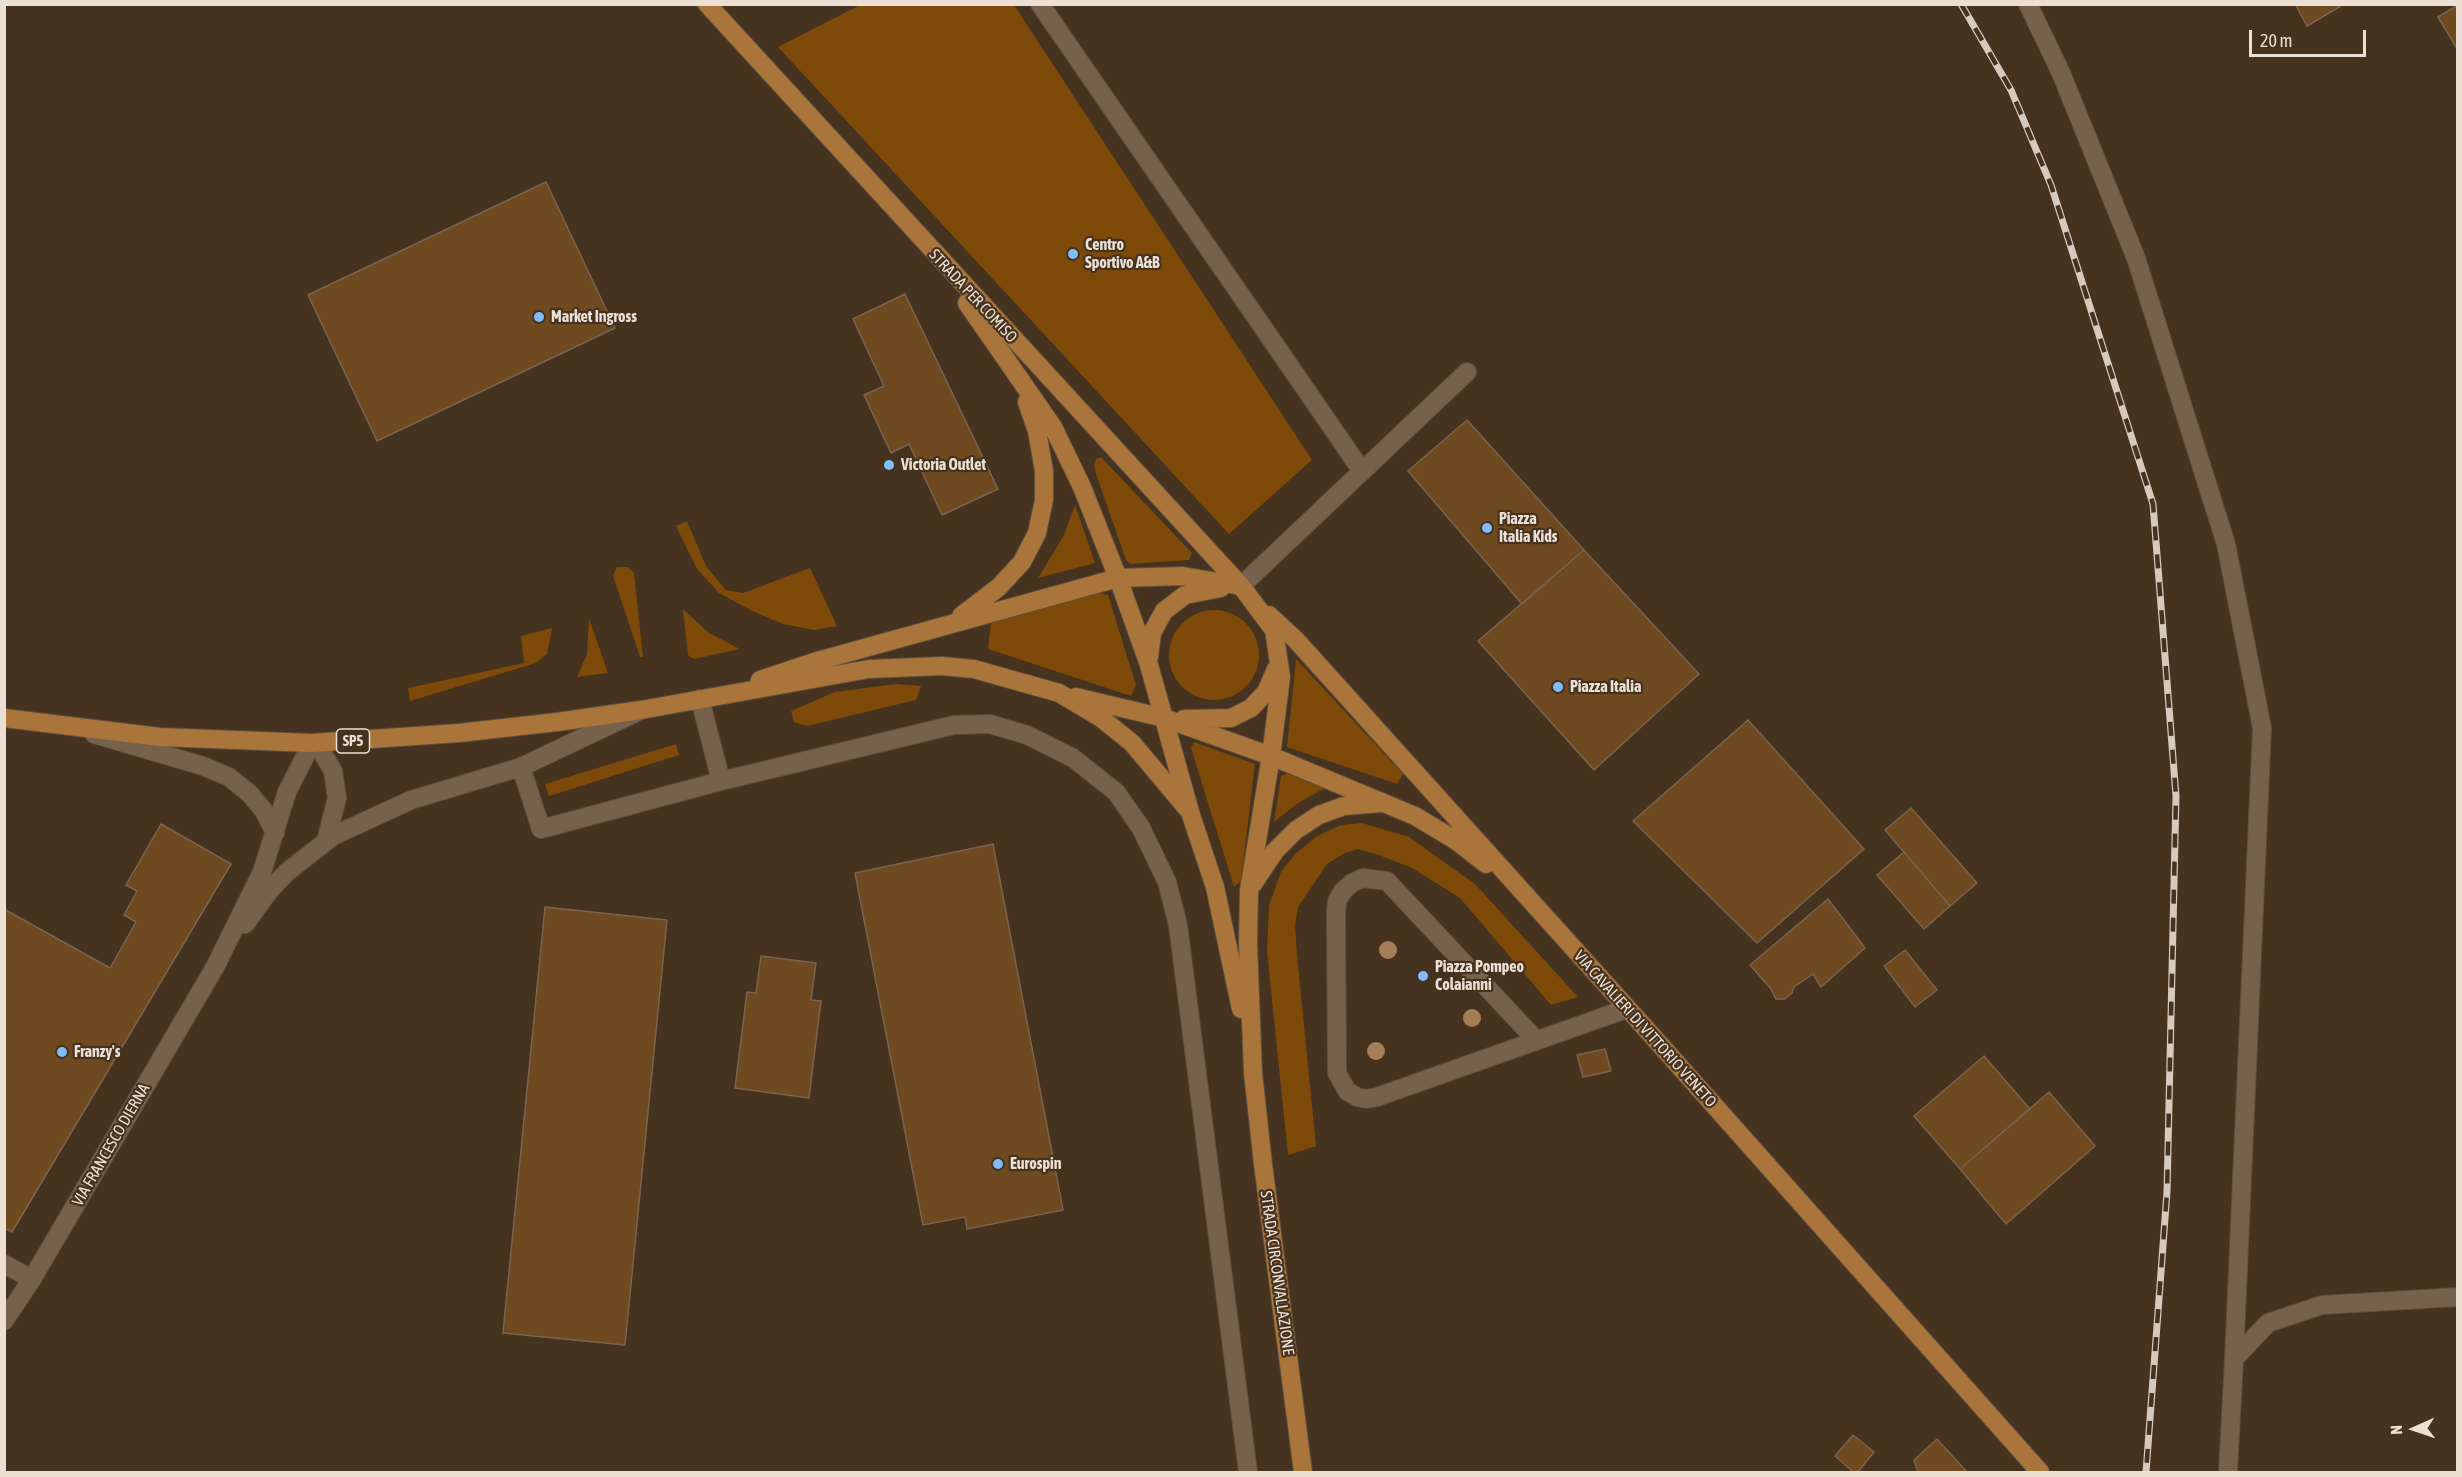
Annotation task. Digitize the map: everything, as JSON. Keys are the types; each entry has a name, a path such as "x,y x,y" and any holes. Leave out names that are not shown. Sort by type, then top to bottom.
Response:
{"main road":[{"name":"STRADA PER COMISO","path":"707,4 1243,589"},
{"path":"930,249 1053,428 1068,456 1118,578 1149,665 1190,812 1215,887 1232,957 1253,1073"},
{"path":"952,622 999,587 1022,562 1037,533 1044,500 1044,471 1037,431 1018,378"},
{"path":"700,699 814,662 952,622 1118,578 1183,576 1243,589 1274,630 1281,677 1271,756 1249,890 1248,943 1253,1073"},
{"path":"1149,665 1152,633 1164,611 1185,595 1206,589 1243,589"},
{"name":"VIA CAVALIERI DI VITTORIO VENETO","path":"1243,589 1296,640 2040,1473"},
{"path":"1164,718 1231,718 1251,708 1266,692 1276,672 1278,651"},
{"path":"700,699 903,665 974,669 1059,693 1164,718 1271,756 1385,802 1415,816 1455,840 1521,891"},
{"path":"1059,693 1101,718 1132,743 1190,812"},
{"name":"SP5","path":"4,718 160,737 312,743 459,734 641,710 700,699"},
{"path":"1249,890 1275,851 1296,830 1319,815 1344,806 1385,802"},
{"name":"STRADA CIRCONVALLAZIONE","path":"1253,1073 1304,1473"}],"street":[{"path":"1040,4 1362,471"},
{"path":"2028,4 2061,73 2136,258 2226,544 2262,728 2228,1473"},
{"path":"1243,589 1362,471 1467,372"},
{"path":"700,699 721,781"},
{"path":"214,967 270,890 305,855 326,841 376,814 411,800 521,767 641,710"},
{"path":"521,767 541,829 721,781 954,725 990,724 1027,735 1073,758 1116,792 1141,828 1167,882 1178,925 1248,1473"},
{"path":"70,727 203,766 229,777 250,794 264,811 275,834"},
{"path":"214,967 262,872 287,792 312,743 323,754 333,771 337,798 326,841"},
{"path":"1536,1040 1387,881 1363,878 1352,883 1343,891 1337,901 1336,913 1337,1063 1341,1083 1347,1091 1367,1099 1377,1097 1626,1009"},
{"name":"VIA FRANCESCO DIERNA","path":"4,1322 32,1279 214,967"},
{"path":"4,1263 32,1279"},
{"path":"2234,1359 2268,1323 2322,1305 2457,1297"}],"shaded area":[{"name":"Centro Sportivo A&B","path":"860,5 1014,5 1312,460 1229,534 778,47"},
{"path":"1101,457 1192,553 1189,560 1130,564 1126,560 1096,474 1094,465 1096,459"},
{"path":"1075,505 1095,563 1038,578 1064,535"},
{"path":"687,521 706,566 726,590 743,593 810,568 837,626 814,630 783,624 752,611 719,593 697,569 676,526"},
{"path":"617,567 628,567 634,573 643,657 640,657 613,576"},
{"path":"1099,593 1108,595 1136,685 1131,696 988,649 991,622"},
{"path":"683,609 709,633 740,649 694,659 688,655"},
{"path":"1214,610 1231,613 1246,623 1256,638 1259,655 1256,672 1246,687 1231,697 1214,700 1197,697 1182,687 1172,672 1169,655 1172,638 1182,623 1197,613"},
{"path":"589,618 608,673 577,677 587,654"},
{"path":"552,628 547,654 536,663 410,701 408,688 524,663 521,636"},
{"path":"1296,659 1403,774 1397,784 1287,747"},
{"path":"896,684 921,686 916,700 807,726 794,722 791,711 835,692"},
{"path":"1194,742 1255,764 1241,881 1234,887 1191,748"},
{"path":"676,744 679,755 549,796 545,784"},
{"path":"1288,773 1327,787 1298,803 1274,822 1281,776"},
{"path":"1362,823 1409,837 1475,884 1578,997 1551,1005 1460,898 1412,868 1358,849 1345,853 1327,864 1298,907 1295,925 1297,955 1316,1146 1288,1155 1267,951 1269,905 1281,872 1295,854 1317,836 1341,825"}],"building":[{"path":"2295,4 2340,4 2341,6 2307,26"},
{"path":"2458,5 2458,50 2438,17"},
{"path":"546,182 615,328 377,441 308,295"},
{"path":"905,294 998,489 942,515 909,444 891,453 864,395 884,386 853,319"},
{"path":"1467,420 1584,550 1522,604 1408,471"},
{"path":"1584,550 1699,674 1594,770 1478,641"},
{"path":"1748,720 1864,849 1757,943 1633,821"},
{"path":"1911,808 1977,883 1950,906 1885,830"},
{"path":"161,824 231,864 12,1232 4,1228 4,909 110,968 136,922 124,915 137,891 126,885"},
{"path":"993,844 1063,1210 967,1229 965,1217 923,1225 855,873"},
{"path":"1904,852 1950,906 1924,929 1877,875"},
{"path":"1828,899 1865,948 1821,987 1813,974 1794,987 1792,993 1785,999 1776,999 1771,989 1750,965"},
{"path":"545,907 667,920 625,1345 503,1333"},
{"path":"1905,950 1937,990 1915,1007 1884,966"},
{"path":"761,956 816,963 811,1000 821,1001 809,1098 735,1088 747,992 756,993"},
{"path":"1605,1049 1611,1071 1583,1077 1577,1055"},
{"path":"1984,1056 2030,1109 1960,1169 1914,1116"},
{"path":"2049,1092 2095,1146 2006,1224 1960,1169"},
{"path":"1853,1435 1874,1452 1858,1472 1853,1472 1835,1456"},
{"path":"1937,1439 1967,1472 1918,1472 1914,1460"}],"railway":[{"path":"1961,4 2011,90 2051,185 2153,504 2176,796 2167,1192 2146,1472"}],"place":[{"name":"Centro Sportivo A&B","path":"1073,254"},
{"name":"Market Ingross","path":"539,317"},
{"name":"Victoria Outlet","path":"889,465"},
{"name":"Piazza Italia Kids","path":"1487,528"},
{"name":"Piazza Italia","path":"1558,687"},
{"name":"Piazza Pompeo Colaianni","path":"1423,976"},
{"name":"Franzy's","path":"62,1052"},
{"name":"Eurospin","path":"998,1164"}]}
